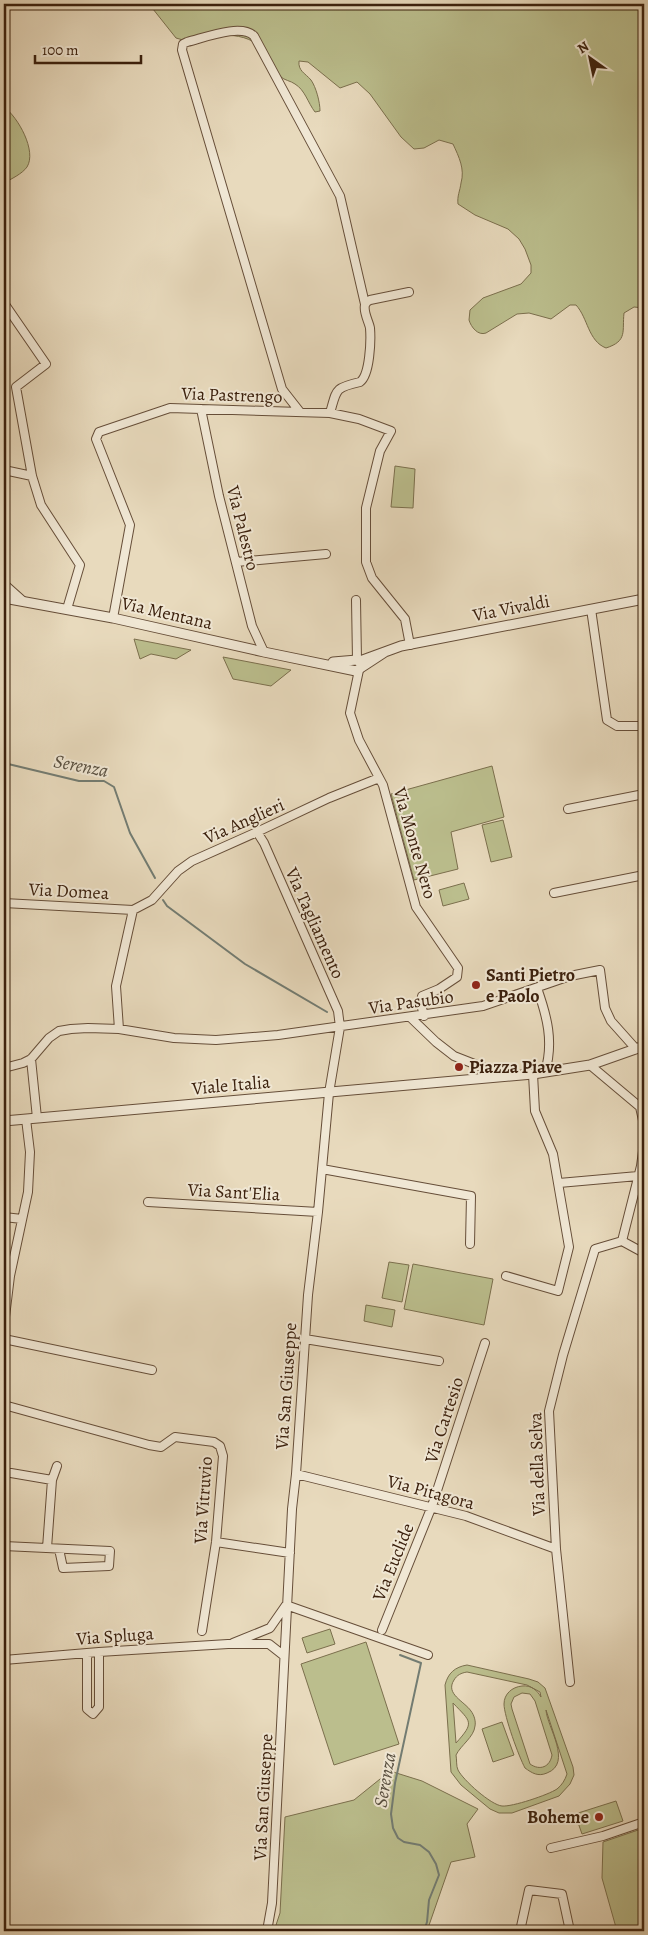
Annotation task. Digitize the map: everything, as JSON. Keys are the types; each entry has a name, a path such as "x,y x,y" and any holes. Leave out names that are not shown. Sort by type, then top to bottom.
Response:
{"street":[{"name":"Via Pastrengo","path":"300,412 282,389 182,50 183,44 235,30 247,31 254,36 340,196 365,304"},
{"path":"330,413 336,393 340,387 360,382 364,376 370,340 365,304 370,300 409,292"},
{"path":"4,303 46,364 16,387 32,476 41,505 80,565 67,609"},
{"name":"Via Pastrengo","path":"113,618 130,525 96,439 99,432 170,408 300,412"},
{"name":"Via Palestro","path":"201,409 219,496 252,626 264,652"},
{"path":"300,412 330,413 359,419 392,431 380,451 366,508 366,562 372,578 405,619 410,645"},
{"path":"4,470 32,476"},
{"path":"236,562 326,554"},
{"path":"4,584 23,602"},
{"name":"Via Mentana","path":"4,598 113,618 264,652 322,663 357,666"},
{"name":"Via Vivaldi","path":"357,666 385,652 410,645 644,599"},
{"name":"Via Monte Nero","path":"356,600 357,684 350,713 359,740 383,785 416,907 458,968 457,977 439,989 422,996 421,1004 424,1016"},
{"path":"591,609 607,720 617,726 644,726"},
{"name":"Via Anglieri","path":"134,910 152,900 178,871 192,860 329,798 379,778"},
{"path":"568,808 644,794"},
{"name":"Via Tagliamento","path":"257,832 338,1011 340,1027"},
{"path":"554,893 644,875"},
{"name":"Via Domea","path":"4,902 134,910"},
{"path":"119,1029 116,986 134,910"},
{"name":"Via Pasubio","path":"31,1059 49,1038 59,1031 88,1028 119,1029 174,1038 216,1040 340,1027 483,1006 570,976 600,970 605,1008 611,1021 640,1048"},
{"path":"537,988 546,1011 550,1030 549,1061 545,1072"},
{"path":"410,1017 454,1056 506,1076 533,1074 590,1065 640,1048"},
{"name":"Via San Giuseppe","path":"268,1931 273,1893 283,1655 286,1635 292,1509 305,1340 329,1093 340,1027"},
{"path":"4,1068 31,1059 37,1118"},
{"path":"590,1065 640,1107 644,1125"},
{"path":"506,1276 558,1291 569,1247 553,1154 535,1111 533,1074"},
{"name":"Viale Italia","path":"4,1121 506,1076"},
{"path":"4,1325 10,1276 28,1192 30,1152 26,1119"},
{"path":"644,1144 622,1241 644,1253"},
{"path":"322,1169 471,1196 470,1244"},
{"path":"559,1184 638,1176"},
{"name":"Via Sant'Elia","path":"148,1202 318,1212"},
{"path":"4,1217 22,1219"},
{"name":"Via della Selva","path":"570,1682 556,1549 549,1411 563,1355 595,1249 622,1241"},
{"path":"4,1339 152,1370"},
{"path":"305,1340 439,1361"},
{"name":"Via Cartesio","path":"432,1506 485,1343"},
{"name":"Via Vitruvio","path":"4,1405 150,1445 161,1447 175,1437 214,1442 220,1446 223,1456 216,1542 202,1631"},
{"path":"47,1548 52,1480 57,1466"},
{"path":"11,1473 52,1480"},
{"name":"Via Pitagora","path":"296,1474 432,1506 484,1522 556,1549"},
{"name":"Via Euclide","path":"382,1630 432,1506"},
{"path":"216,1542 290,1553"},
{"path":"4,1546 110,1551 109,1566 63,1568 59,1549"},
{"path":"286,1635 270,1628 286,1605 428,1655"},
{"name":"Via Spluga","path":"228,1644 270,1628"},
{"name":"Via Spluga","path":"4,1660 228,1644 269,1644 283,1655"},
{"path":"87,1653 87,1709 93,1714 99,1707 99,1652"},
{"path":"551,1848 603,1836 644,1822"},
{"path":"520,1931 529,1890 562,1894 570,1931"}],"green space":[{"path":"149,4 644,4 644,308 634,307 624,313 621,339 606,348 595,340 576,305 570,305 551,319 529,313 517,314 486,333 478,332 473,328 469,320 470,310 483,298 521,284 531,273 531,265 519,239 508,229 475,215 458,204 462,168 453,144 439,140 424,148 414,149 401,137 370,94 357,82 340,88 308,62 299,61 301,70 315,87 320,111 315,112 301,90 293,83 281,77 267,53 249,39 228,35 183,40 176,38"},
{"path":"4,107 20,126 30,152 25,170 4,183"},
{"path":"395,466 415,469 413,508 391,507"},
{"path":"134,639 191,650 176,659 151,654 140,659"},
{"path":"223,657 291,670 271,686 233,679"},
{"path":"492,766 504,817 451,832 458,869 414,880 391,794"},
{"path":"503,820 512,857 491,862 482,825"},
{"path":"464,883 469,899 443,906 439,890"},
{"path":"389,1262 409,1265 402,1302 382,1298"},
{"path":"413,1264 493,1279 484,1325 404,1309"},
{"path":"366,1305 395,1310 392,1327 364,1321"},
{"path":"330,1629 335,1644 307,1653 302,1638"},
{"path":"366,1642 399,1744 334,1765 301,1664"},
{"path":"467,1665 529,1679 538,1682 545,1688 573,1767 574,1775 570,1784 559,1796 512,1813 499,1813 490,1809 461,1785 451,1772 445,1685 450,1674 456,1669","holes":["467,1672 531,1687 522,1686 515,1688 505,1697 506,1718 525,1768 541,1775 554,1768 558,1761 557,1744 546,1710 567,1774 557,1789 514,1805 502,1806 485,1797 471,1786 461,1774 457,1768 456,1755 472,1734 475,1722 474,1716 468,1707 456,1697 452,1685 456,1677","522,1693 530,1694 535,1701 552,1755 544,1767 530,1764 512,1709 511,1704 514,1697","453,1703 467,1718 468,1726 456,1743"]},
{"path":"502,1722 514,1755 493,1762 482,1729"},
{"path":"390,1771 422,1781 478,1809 467,1824 475,1857 451,1862 427,1931 274,1931 280,1913 285,1817 354,1800"},
{"name":"Boheme","path":"616,1801 623,1821 582,1834 575,1814"},
{"path":"644,1828 644,1931 617,1931 602,1878 603,1842"}],"waterway":[{"name":"Serenza","path":"4,763 79,781 104,781 114,787 130,833 155,878"},
{"name":"Serenza","path":"163,900 167,906 245,964 327,1012"},
{"name":"Serenza","path":"400,1655 421,1663 395,1783 391,1814 393,1828 398,1838 404,1842 420,1845 429,1852 436,1864 439,1875 429,1900 427,1922 424,1931"}],"place":[{"name":"Santi Pietro e Paolo","path":"476,985"},
{"name":"Piazza Piave","path":"459,1067"},
{"name":"Boheme","path":"599,1817"}]}
